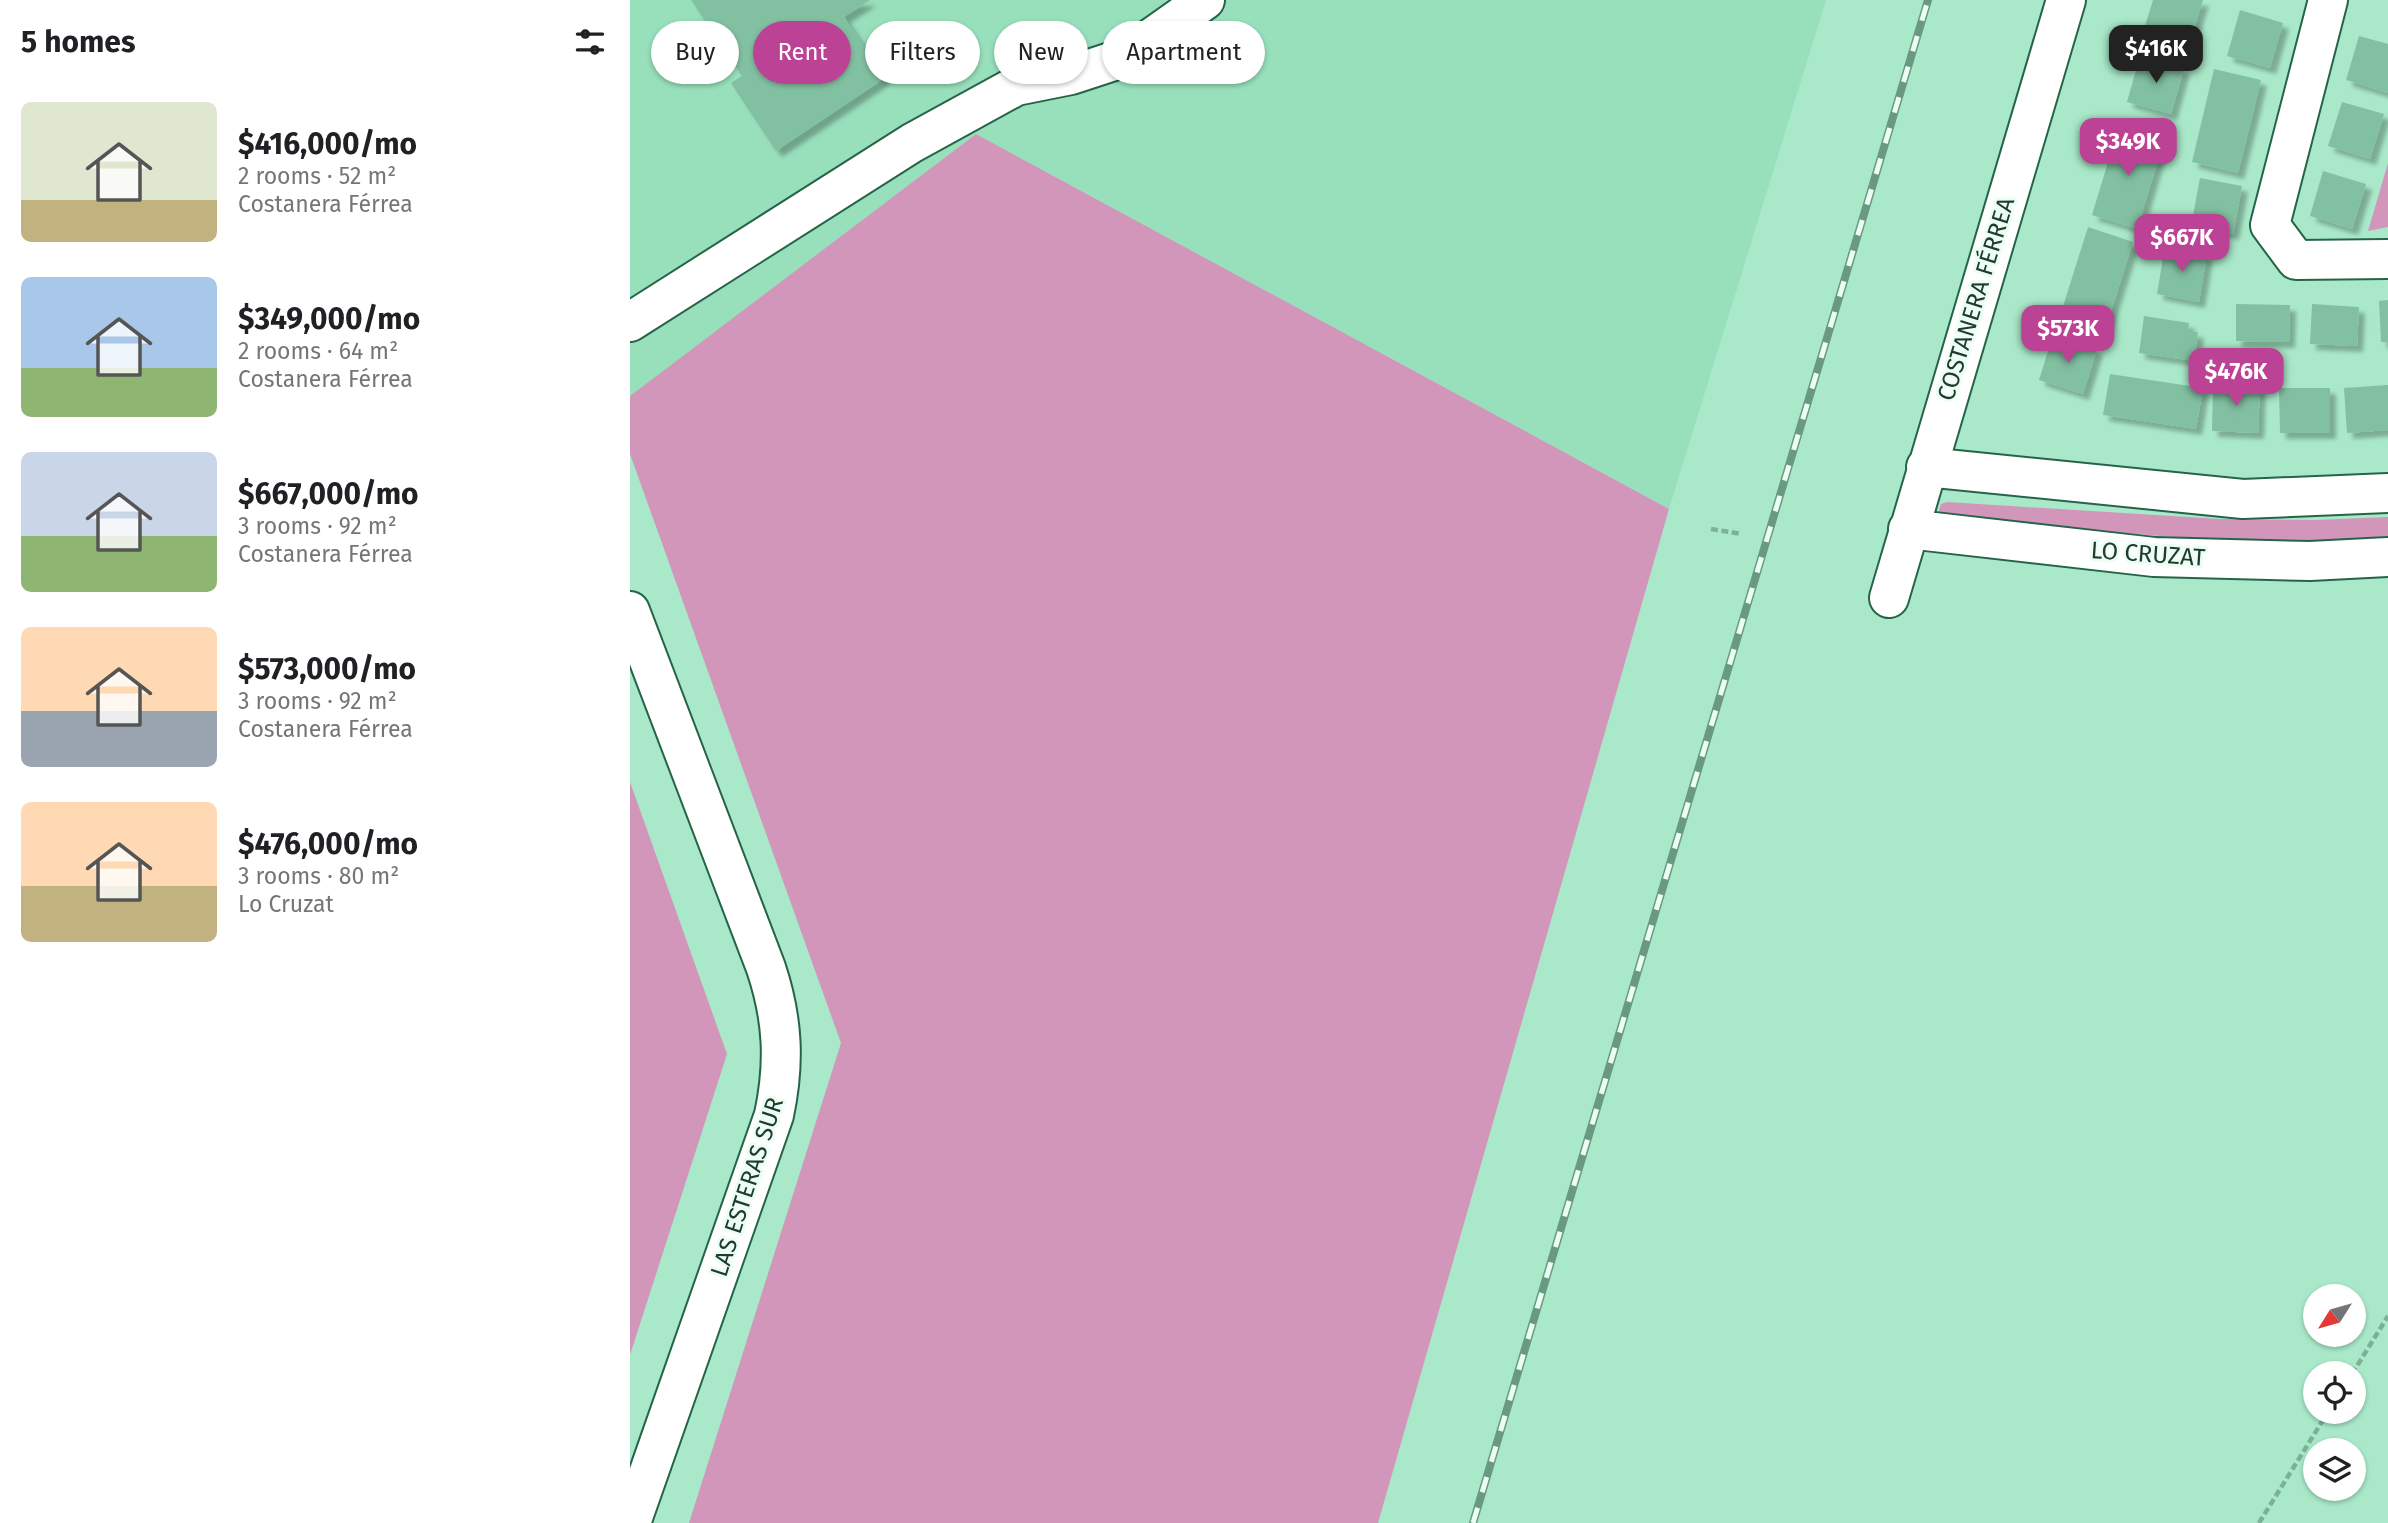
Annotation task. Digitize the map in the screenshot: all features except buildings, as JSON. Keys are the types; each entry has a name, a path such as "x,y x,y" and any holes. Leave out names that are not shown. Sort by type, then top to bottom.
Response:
{"street":[{"path":"630,322 912,143 1016,86 1071,75 1123,58 1205,0"},
{"name":"COSTANERA FÉRREA","path":"1889,598 2066,0"},
{"path":"2328,0 2270,225 2296,260 2388,259"},
{"path":"1926,467 2243,499 2388,493"},
{"name":"LO CRUZAT","path":"1908,529 2165,557 2310,561 2388,556"},
{"name":"LAS ESTERAS SUR","path":"630,611 766,968 777,1001 783,1061 774,1115 631,1523"}],"path":[{"path":"1711,529 1742,534"},
{"path":"2360,1361 2388,1316"},
{"path":"2259,1523 2321,1424"}],"shaded area":[{"path":"630,0 1826,0 1669,509 976,134 630,396"},
{"path":"976,134 1669,509 1378,1523 689,1523 841,1043 630,454 630,396"},
{"path":"2388,163 2388,227 2368,231"},
{"path":"1947,502 2220,519 2315,520 2388,517 2388,536 2272,542 2157,536 1938,514 1941,504"},
{"path":"630,782 727,1054 630,1355"}],"railway":[{"path":"1473,1523 1928,0"}]}
